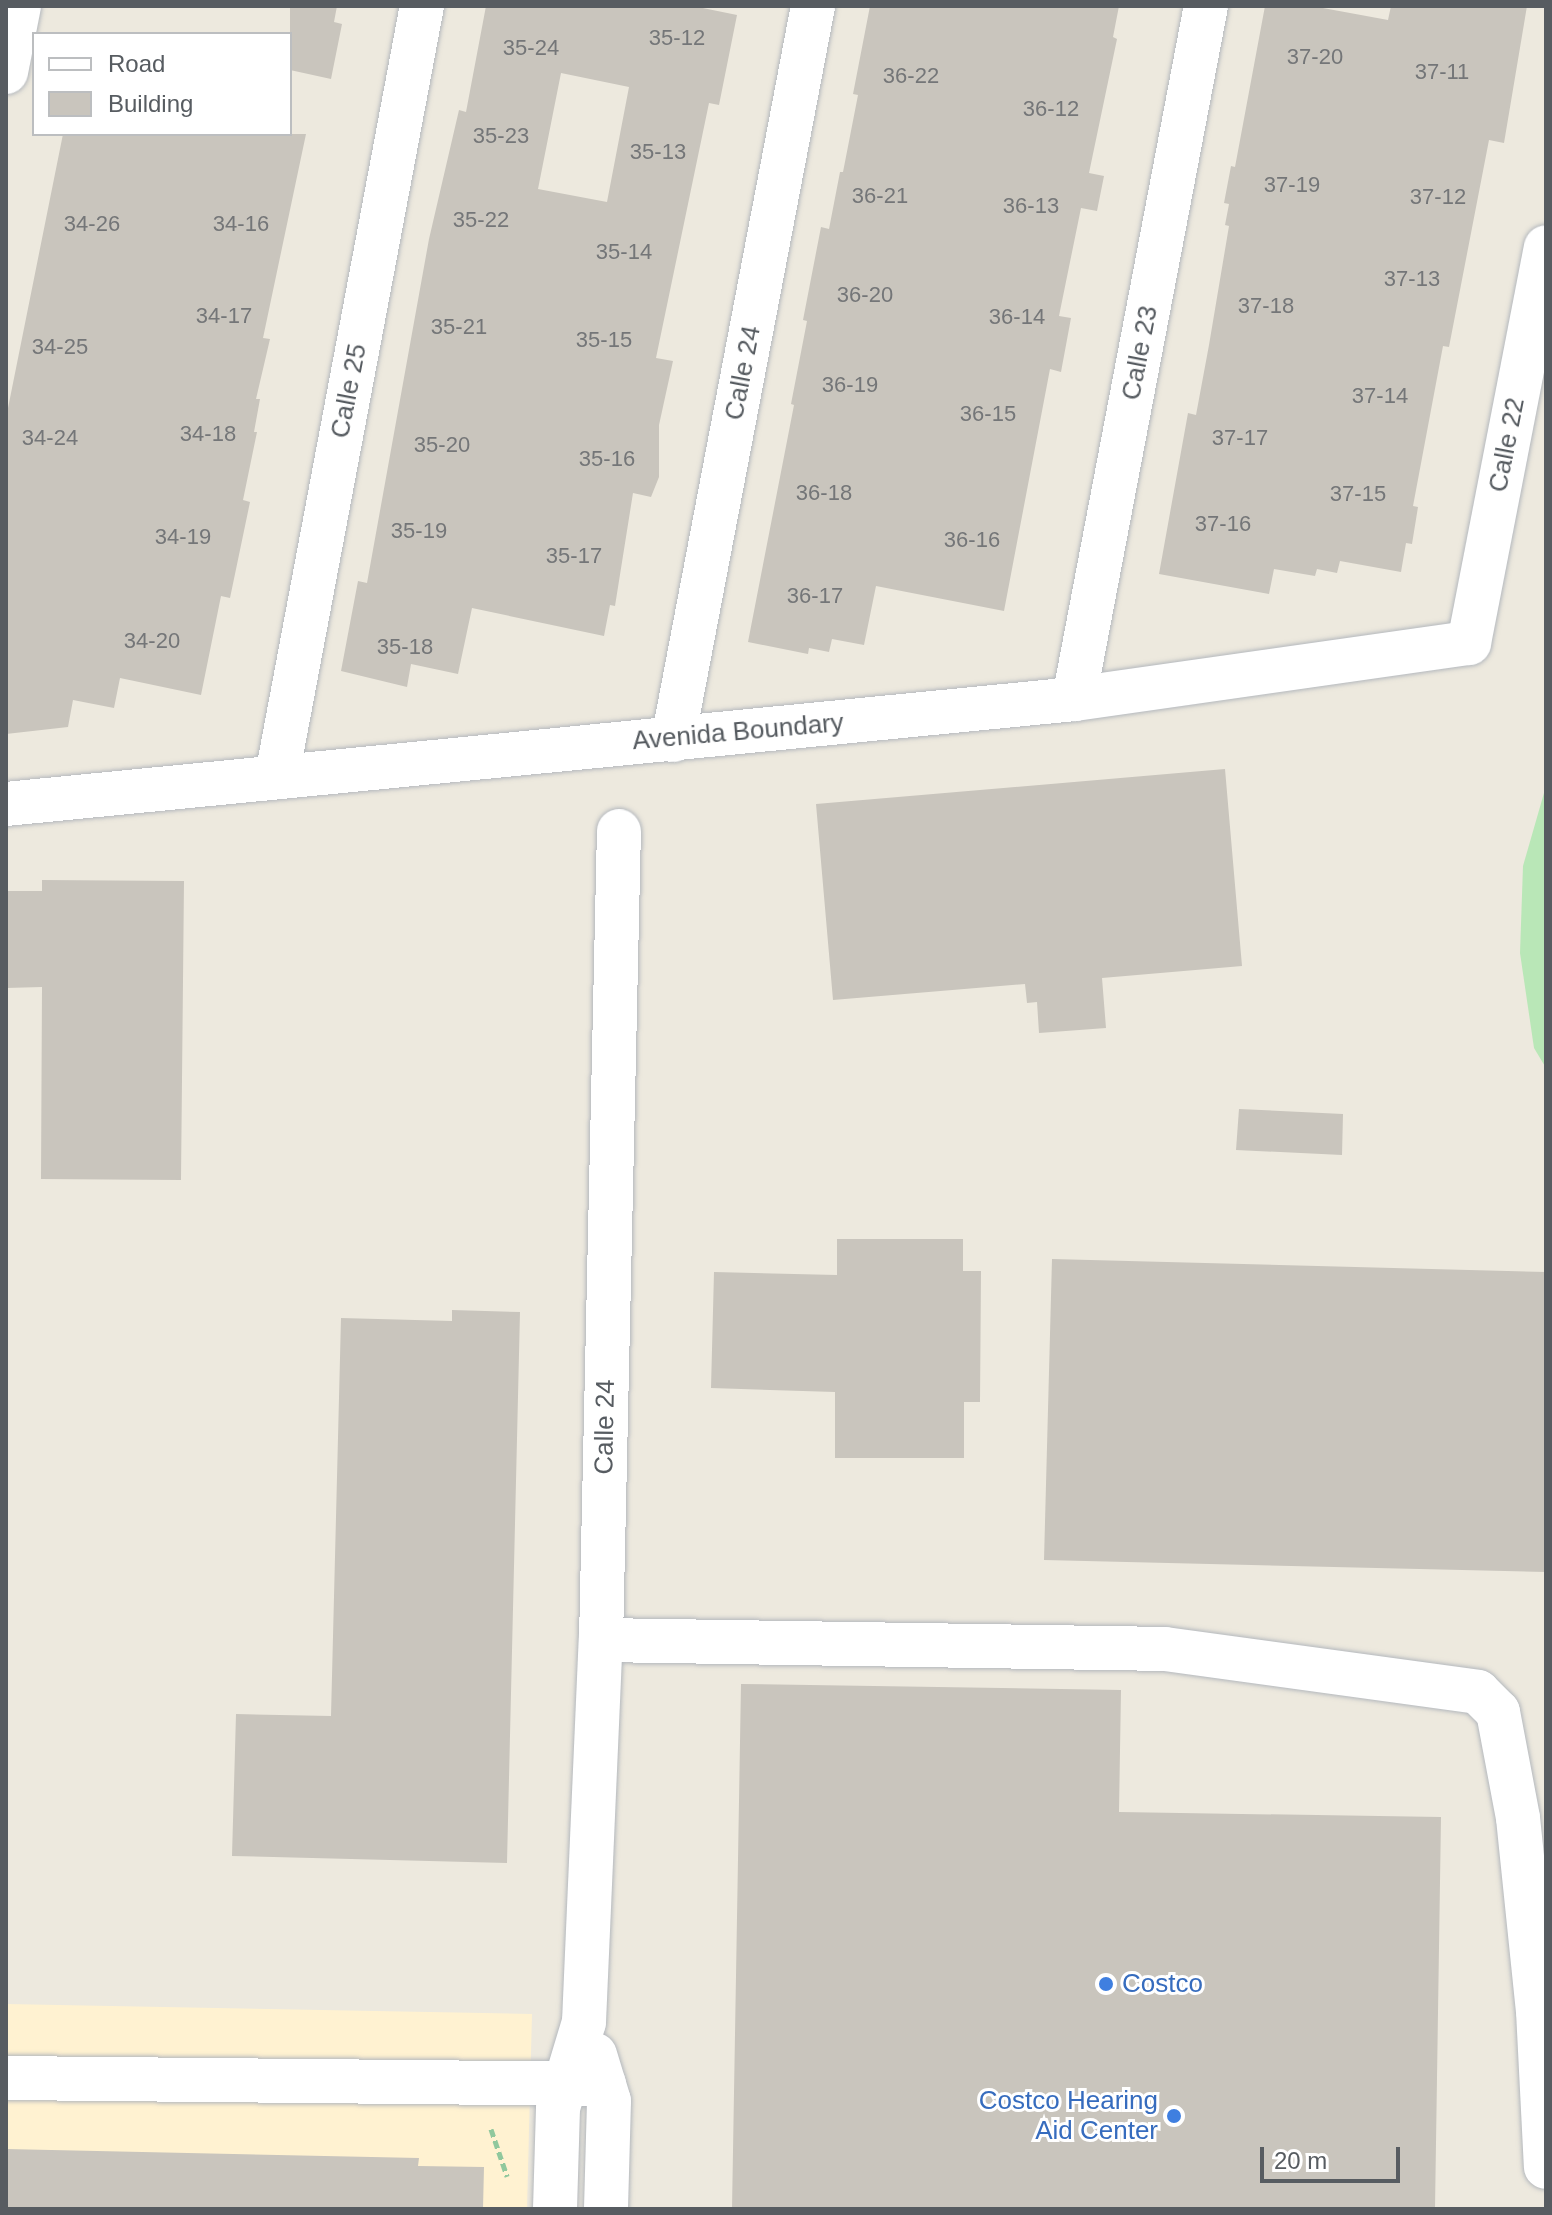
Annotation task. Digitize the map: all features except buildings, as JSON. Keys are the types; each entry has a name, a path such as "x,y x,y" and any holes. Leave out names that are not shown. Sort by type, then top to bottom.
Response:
{"street":[{"path":"6,72 19,6"},
{"name":"Calle 25","path":"277,776 422,6"},
{"name":"Calle 24","path":"673,740 813,6"},
{"name":"Calle 23","path":"1074,699 1206,6"},
{"name":"Calle 22","path":"1469,643 1546,247"},
{"name":"Avenida Boundary","path":"6,804 1074,699 1469,643"},
{"name":"Calle 24","path":"606,2209 609,2101 585,2084 584,2022 601,1640 619,831"},
{"path":"601,1640 1165,1649 1478,1692 1498,1712 1518,1818 1538,2011 1546,2167"},
{"path":"6,2078 585,2084"},
{"path":"555,2209 558,2108 585,2084"}],"path":[{"path":"474,2083 508,2186"}],"shaded area":[{"path":"6,2004 532,2014 527,2209 6,2209"}],"green space":[{"path":"1546,786 1546,1068 1534,1048 1520,953 1523,866"}],"place":[{"name":"Costco","path":"1106,1984"},
{"name":"Costco Hearing Aid Center","path":"1174,2116"}]}
